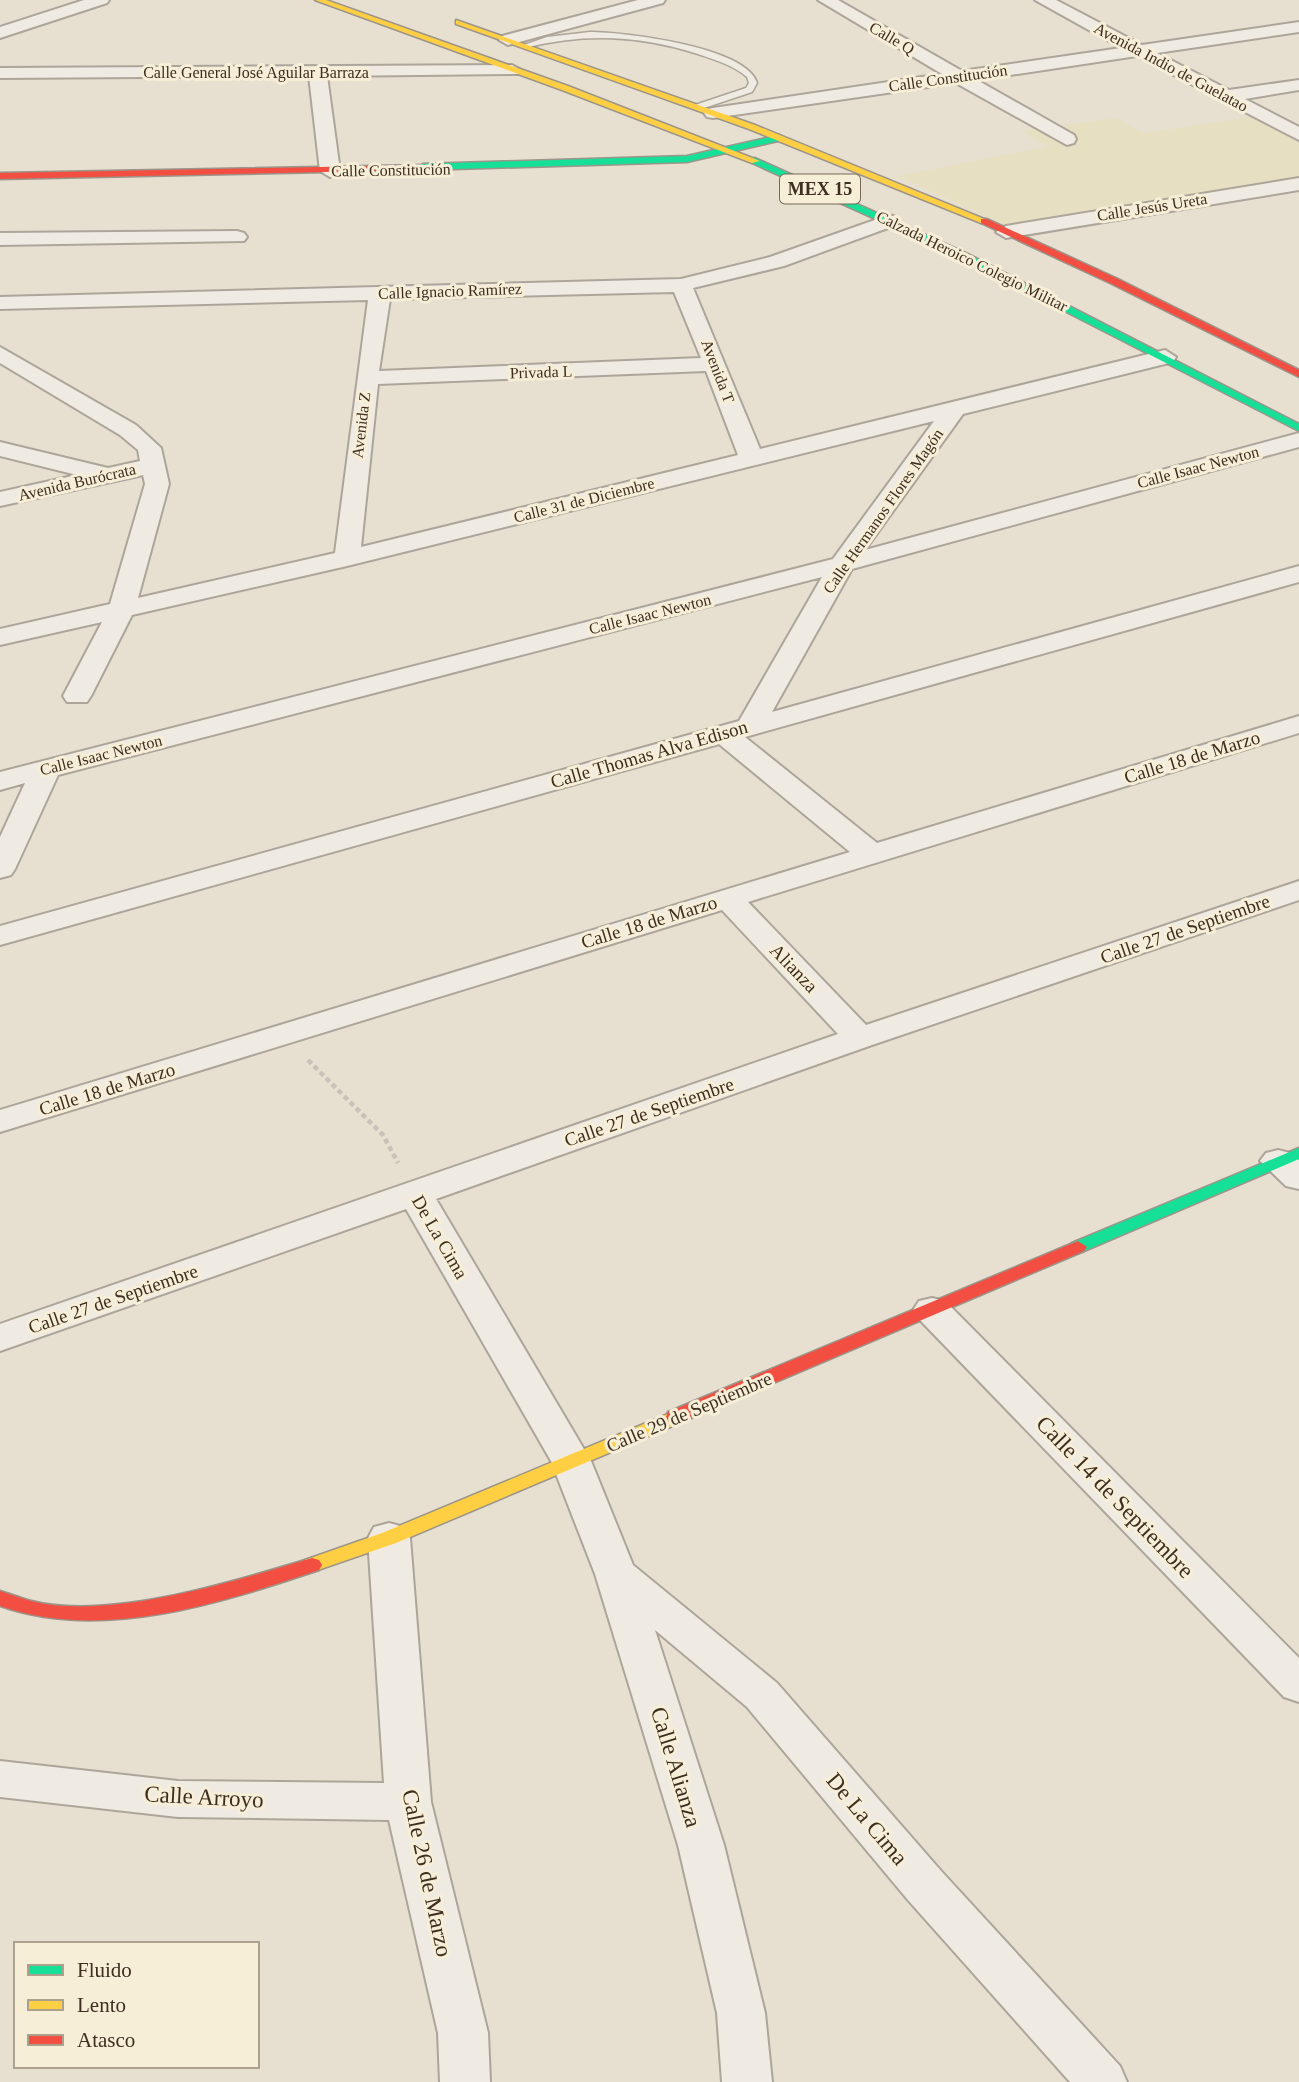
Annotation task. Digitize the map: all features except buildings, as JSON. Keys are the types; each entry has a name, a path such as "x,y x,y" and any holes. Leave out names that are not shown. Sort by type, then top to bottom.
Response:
{"main road":[{"name":"Calzada Heroico Colegio Militar","path":"319,0 730,151 889,221 1166,357 1299,428"},
{"name":"Calzada Heroico Colegio Militar","path":"445,18 706,110 928,197 1203,324 1299,374"},
{"name":"Calle Constitución","path":"0,176 651,162 730,151 779,138"},
{"name":"Calle 29 de Septiembre","path":"0,1598 13,1605 62,1612 151,1608 257,1584 389,1538 932,1310 1292,1164"}],"street":[{"path":"0,33 101,0"},
{"path":"508,40 657,0"},
{"name":"Calle Q","path":"826,0 1067,139"},
{"name":"Avenida Indio de Guelatao","path":"1043,0 1299,134"},
{"name":"Calle Constitución","path":"706,110 959,77 1299,27"},
{"name":"Calle General José Aguilar Barraza","path":"0,74 512,69"},
{"path":"317,71 330,171"},
{"path":"1227,96 1299,85"},
{"name":"Calle Jesús Ureta","path":"1006,232 1299,184"},
{"name":"Calle Ignacio Ramírez","path":"0,303 681,285 777,262 889,221"},
{"path":"0,239 237,237"},
{"name":"Avenida T","path":"681,285 716,364 752,459"},
{"name":"Avenida Z","path":"347,558 367,378 380,293"},
{"path":"0,354 128,430 149,447 154,465 157,484 122,607 77,696"},
{"name":"Calle 31 de Diciembre","path":"0,636 347,558 1166,357"},
{"name":"Privada L","path":"367,378 716,364"},
{"name":"Calle Hermanos Flores Magón","path":"751,725 842,564 955,408"},
{"name":"Calle Isaac Newton","path":"0,781 842,564 1299,440"},
{"path":"0,449 105,474"},
{"name":"Avenida Burócrata","path":"0,499 154,465"},
{"name":"Calle Thomas Alva Edison","path":"0,936 1299,574"},
{"name":"Calle 18 de Marzo","path":"0,1121 1299,724"},
{"path":"723,733 871,854"},
{"path":"0,869 46,770"},
{"name":"Calle 27 de Septiembre","path":"0,1338 860,1038 1299,890"},
{"name":"Alianza","path":"727,898 860,1038"},
{"name":"De La Cima","path":"415,1194 571,1461"},
{"name":"Calle 14 de Septiembre","path":"932,1310 1299,1685"},
{"name":"Calle Alianza","path":"571,1461 616,1574 701,1845 741,2013 747,2082"},
{"name":"Calle 26 de Marzo","path":"389,1538 408,1802 463,2033 465,2082"},
{"name":"De La Cima","path":"616,1574 762,1695 925,1886 1102,2082"},
{"name":"Calle Arroyo","path":"0,1779 178,1799 408,1802"}],"lane":[{"path":"525,46 550,37 627,33 731,62 751,76 753,83 749,90 706,110"}],"path":[{"name":"De La Cima","path":"282,1036 383,1135 415,1194"}],"shaded area":[{"path":"1256,116 1299,141 1299,181 1008,227 897,176 1048,146 1021,131 1116,118 1144,133"}],"traffic: fast":[{"path":"423,167 687,159 779,138"},
{"path":"755,161 962,255 1098,322 1299,428"},
{"path":"1078,1247 1299,1153"}],"traffic: slow":[{"path":"319,0 565,88 755,161"},
{"path":"459,22 752,127 984,221"},
{"path":"312,1565 389,1538 675,1417"}],"traffic: jam":[{"path":"0,176 423,167"},
{"path":"984,221 1114,281 1299,374"},
{"path":"675,1417 1078,1247"},
{"path":"0,1598 31,1609 69,1613 111,1612 155,1606 242,1587 312,1565"}]}
